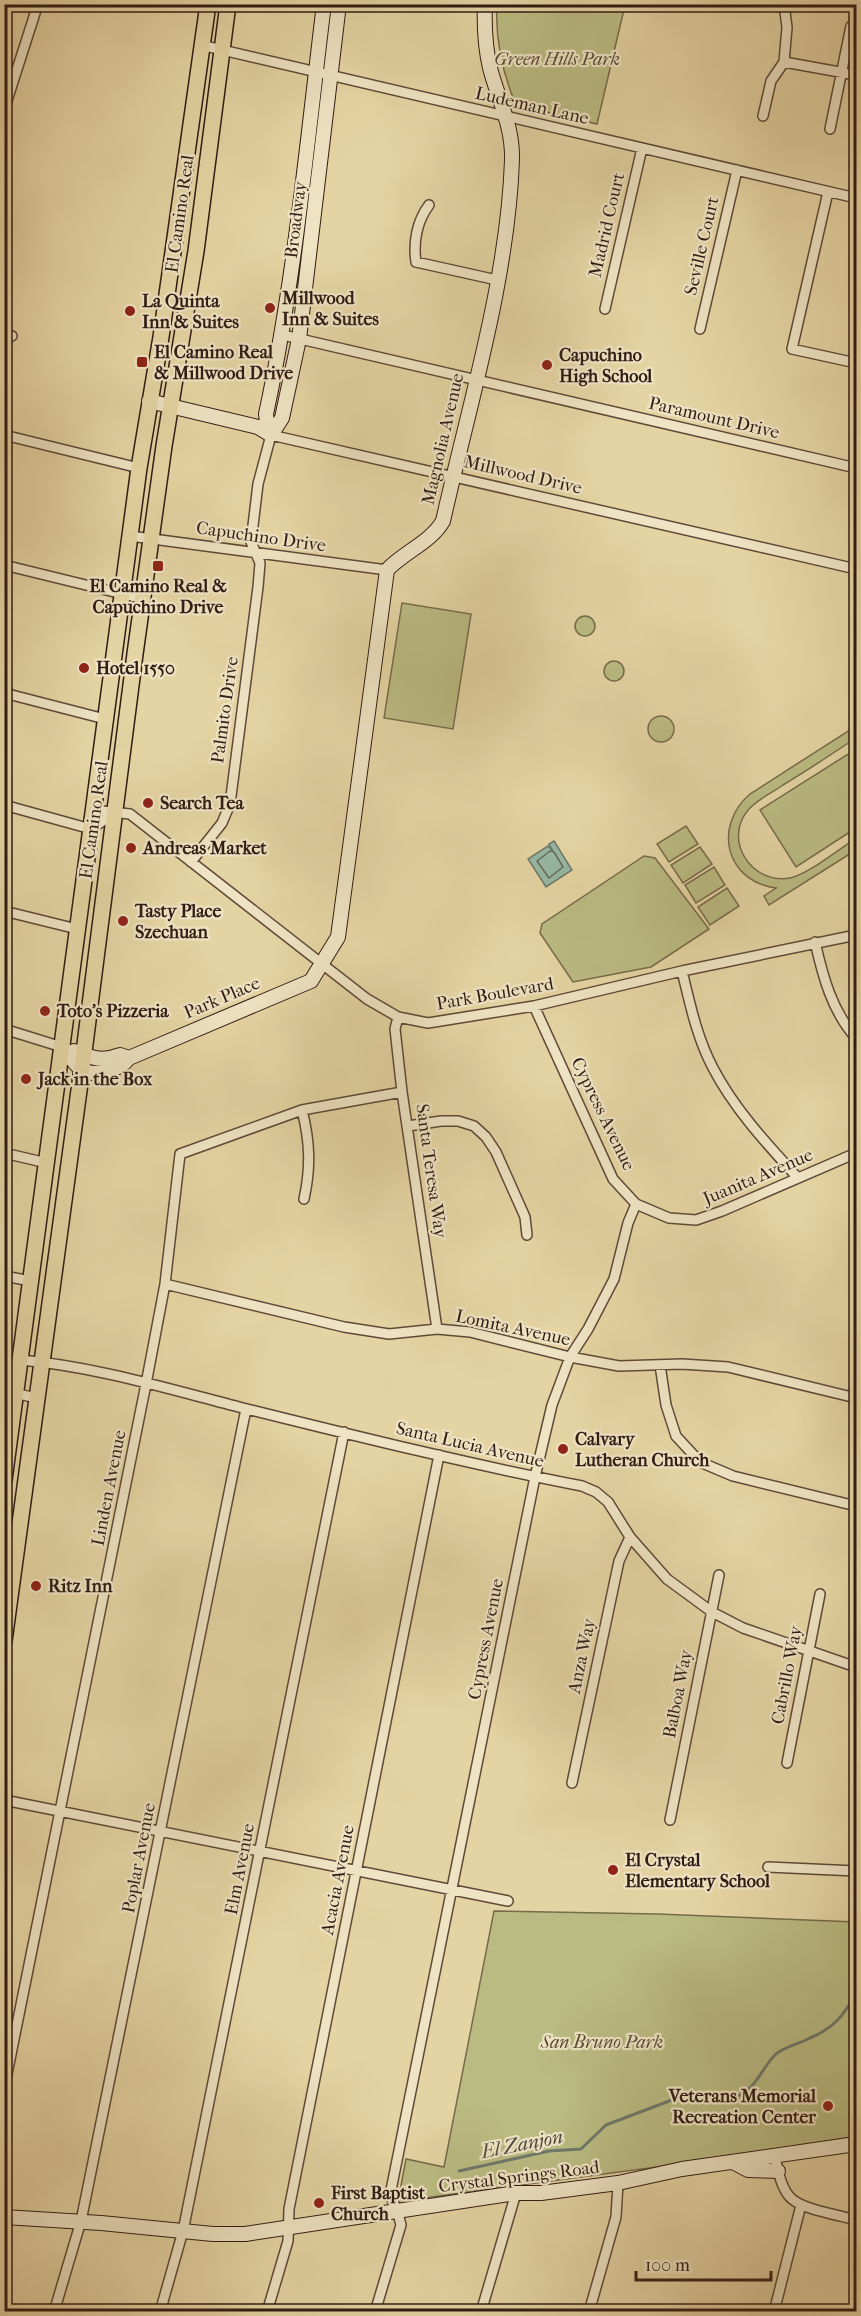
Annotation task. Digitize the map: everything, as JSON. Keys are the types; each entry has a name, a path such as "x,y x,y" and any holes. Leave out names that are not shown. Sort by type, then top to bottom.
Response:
{"main road":[{"name":"El Camino Real","path":"4,1480 10,1393 20,1360 139,468 167,296 208,4"},
{"name":"El Camino Real","path":"4,1641 151,539 194,261 228,4"},
{"name":"Broadway","path":"271,435 266,414 283,335 324,4"},
{"name":"Broadway","path":"271,435 282,418 299,339 339,4"},
{"name":"Magnolia Avenue","path":"387,570 439,528 443,521 497,280 507,214 512,158 507,117 486,46 486,4"},
{"name":"Millwood Drive","path":"149,401 258,426 271,435"},
{"path":"323,964 338,937 387,570"},
{"name":"Park Place","path":"82,1062 95,1073 105,1072 124,1064 129,1058 212,1021 311,981 323,964"},
{"path":"62,1047 82,1062"},
{"name":"Crystal Springs Road","path":"4,2217 81,2221 229,2235 516,2193 541,2193 618,2183 682,2169 856,2144"},
{"path":"733,2162 748,2170 778,2171"}],"street":[{"path":"4,110 38,4"},
{"path":"763,116 771,81 784,62 787,27 785,12"},
{"path":"830,129 850,26"},
{"name":"Ludeman Lane","path":"201,45 856,198"},
{"path":"784,62 856,75"},
{"name":"Madrid Court","path":"605,309 642,148"},
{"name":"Seville Court","path":"700,329 737,170"},
{"path":"828,192 792,349 856,363"},
{"path":"429,205 419,224 414,243 416,262 497,280"},
{"name":"Paramount Drive","path":"283,335 856,468"},
{"path":"4,435 139,468"},
{"name":"Millwood Drive","path":"271,435 856,569"},
{"name":"Broadway","path":"255,552 251,542 258,484 271,435"},
{"name":"Capuchino Drive","path":"130,536 387,570"},
{"name":"Palmito Drive","path":"191,862 222,823 230,804 258,587 260,563 255,552"},
{"path":"4,565 143,599"},
{"path":"4,693 105,719"},
{"path":"4,805 91,829 115,813"},
{"name":"Park Boulevard","path":"93,810 130,814 367,999 398,1017 428,1023 534,1006 682,971 856,935"},
{"path":"4,911 77,929"},
{"path":"815,942 825,983 845,1025 856,1038"},
{"path":"682,971 694,1023 712,1068 744,1117 798,1178"},
{"name":"Cypress Avenue","path":"375,2312 401,2225 390,2195 535,1477 552,1405 570,1357 588,1329 614,1279 628,1223 636,1204 614,1179 534,1006"},
{"name":"Santa Teresa Way","path":"398,1017 395,1029 402,1092 437,1329"},
{"path":"4,1029 62,1047"},
{"name":"Linden Avenue","path":"4,2089 165,1284 180,1154 302,1110 402,1092"},
{"path":"302,1110 310,1141 309,1178 304,1199"},
{"path":"408,1126 458,1120 474,1126 486,1137 496,1152 525,1218 527,1235"},
{"path":"4,1153 47,1163"},
{"name":"Juanita Avenue","path":"636,1204 669,1218 696,1220 856,1153"},
{"path":"4,1276 31,1281"},
{"name":"Lomita Avenue","path":"165,1284 344,1327 389,1334 437,1329 470,1332 570,1357 619,1366 682,1364 728,1367 856,1398"},
{"name":"Santa Lucia Avenue","path":"20,1360 42,1362 146,1384 439,1455 582,1486 596,1492 608,1502 630,1537 667,1579 712,1612 743,1628 856,1667"},
{"path":"660,1365 666,1405 676,1436 700,1462 733,1476 856,1506"},
{"path":"10,1393 37,1398"},
{"name":"Poplar Avenue","path":"54,2312 81,2221 246,1409"},
{"name":"Elm Avenue","path":"160,2312 183,2231 344,1432"},
{"name":"Acacia Avenue","path":"267,2312 288,2241 290,2210 439,1455"},
{"name":"Anza Way","path":"572,1783 619,1562 630,1537"},
{"name":"Balboa Way","path":"670,1820 719,1575"},
{"name":"Cabrillo Way","path":"787,1763 820,1594"},
{"path":"4,1800 508,1901"},
{"path":"768,1867 856,1871"},
{"path":"775,2155 778,2171 792,2200 801,2205 856,2220"},
{"path":"589,2312 616,2217 618,2183"},
{"path":"481,2312 516,2193"},
{"path":"774,2312 801,2205"}],"green space":[{"name":"Green Hills Park","path":"497,5 625,5 597,124 516,105 500,56"},
{"path":"402,603 471,614 453,729 384,718"},
{"path":"585,616 592,619 595,626 592,633 585,636 578,633 575,626 578,619"},
{"path":"614,661 621,664 624,671 621,678 614,681 607,678 604,671 607,664"},
{"path":"661,716 670,720 674,729 670,738 661,742 652,738 648,729 652,720"},
{"path":"856,726 856,738 757,802 741,821 740,846 745,857 763,874 776,878 790,878 806,872 856,838 856,850 769,905 764,896 776,888 759,883 745,875 736,864 730,850 731,821 738,807 750,794"},
{"path":"856,749 856,828 796,867 760,810"},
{"path":"686,826 698,844 669,862 657,844"},
{"path":"700,847 712,864 683,883 671,865"},
{"path":"644,856 655,858 709,929 651,967 573,982 540,933 542,924"},
{"path":"714,867 725,885 696,903 685,885"},
{"path":"727,888 739,906 710,925 698,907"},
{"name":"San Bruno Park","path":"494,1911 658,1914 856,1922 856,2136 747,2155 402,2201 399,2196 406,2159 444,2167"}],"water":[{"path":"554,841 572,870 546,887 528,859 548,846 553,851 549,844"}],"waterway":[{"name":"El Zanjon","path":"459,2171 549,2151 581,2149 606,2125 685,2095 726,2099 740,2095 751,2087 776,2054 832,2025 856,1994"}],"place":[{"name":"Millwood Inn & Suites","path":"270,308"},
{"name":"La Quinta Inn & Suites","path":"130,311"},
{"name":"El Camino Real & Millwood Drive","path":"142,362"},
{"name":"Capuchino High School","path":"547,365"},
{"name":"El Camino Real & Capuchino Drive","path":"158,566"},
{"name":"Hotel 1550","path":"84,668"},
{"name":"Search Tea","path":"148,803"},
{"name":"Andreas Market","path":"131,848"},
{"name":"Tasty Place Szechuan","path":"123,921"},
{"name":"Toto's Pizzeria","path":"45,1011"},
{"name":"Jack in the Box","path":"26,1079"},
{"name":"Calvary Lutheran Church","path":"563,1449"},
{"name":"Ritz Inn","path":"36,1586"},
{"name":"El Crystal Elementary School","path":"613,1870"},
{"name":"Veterans Memorial Recreation Center","path":"828,2106"},
{"name":"First Baptist Church","path":"319,2203"}]}
